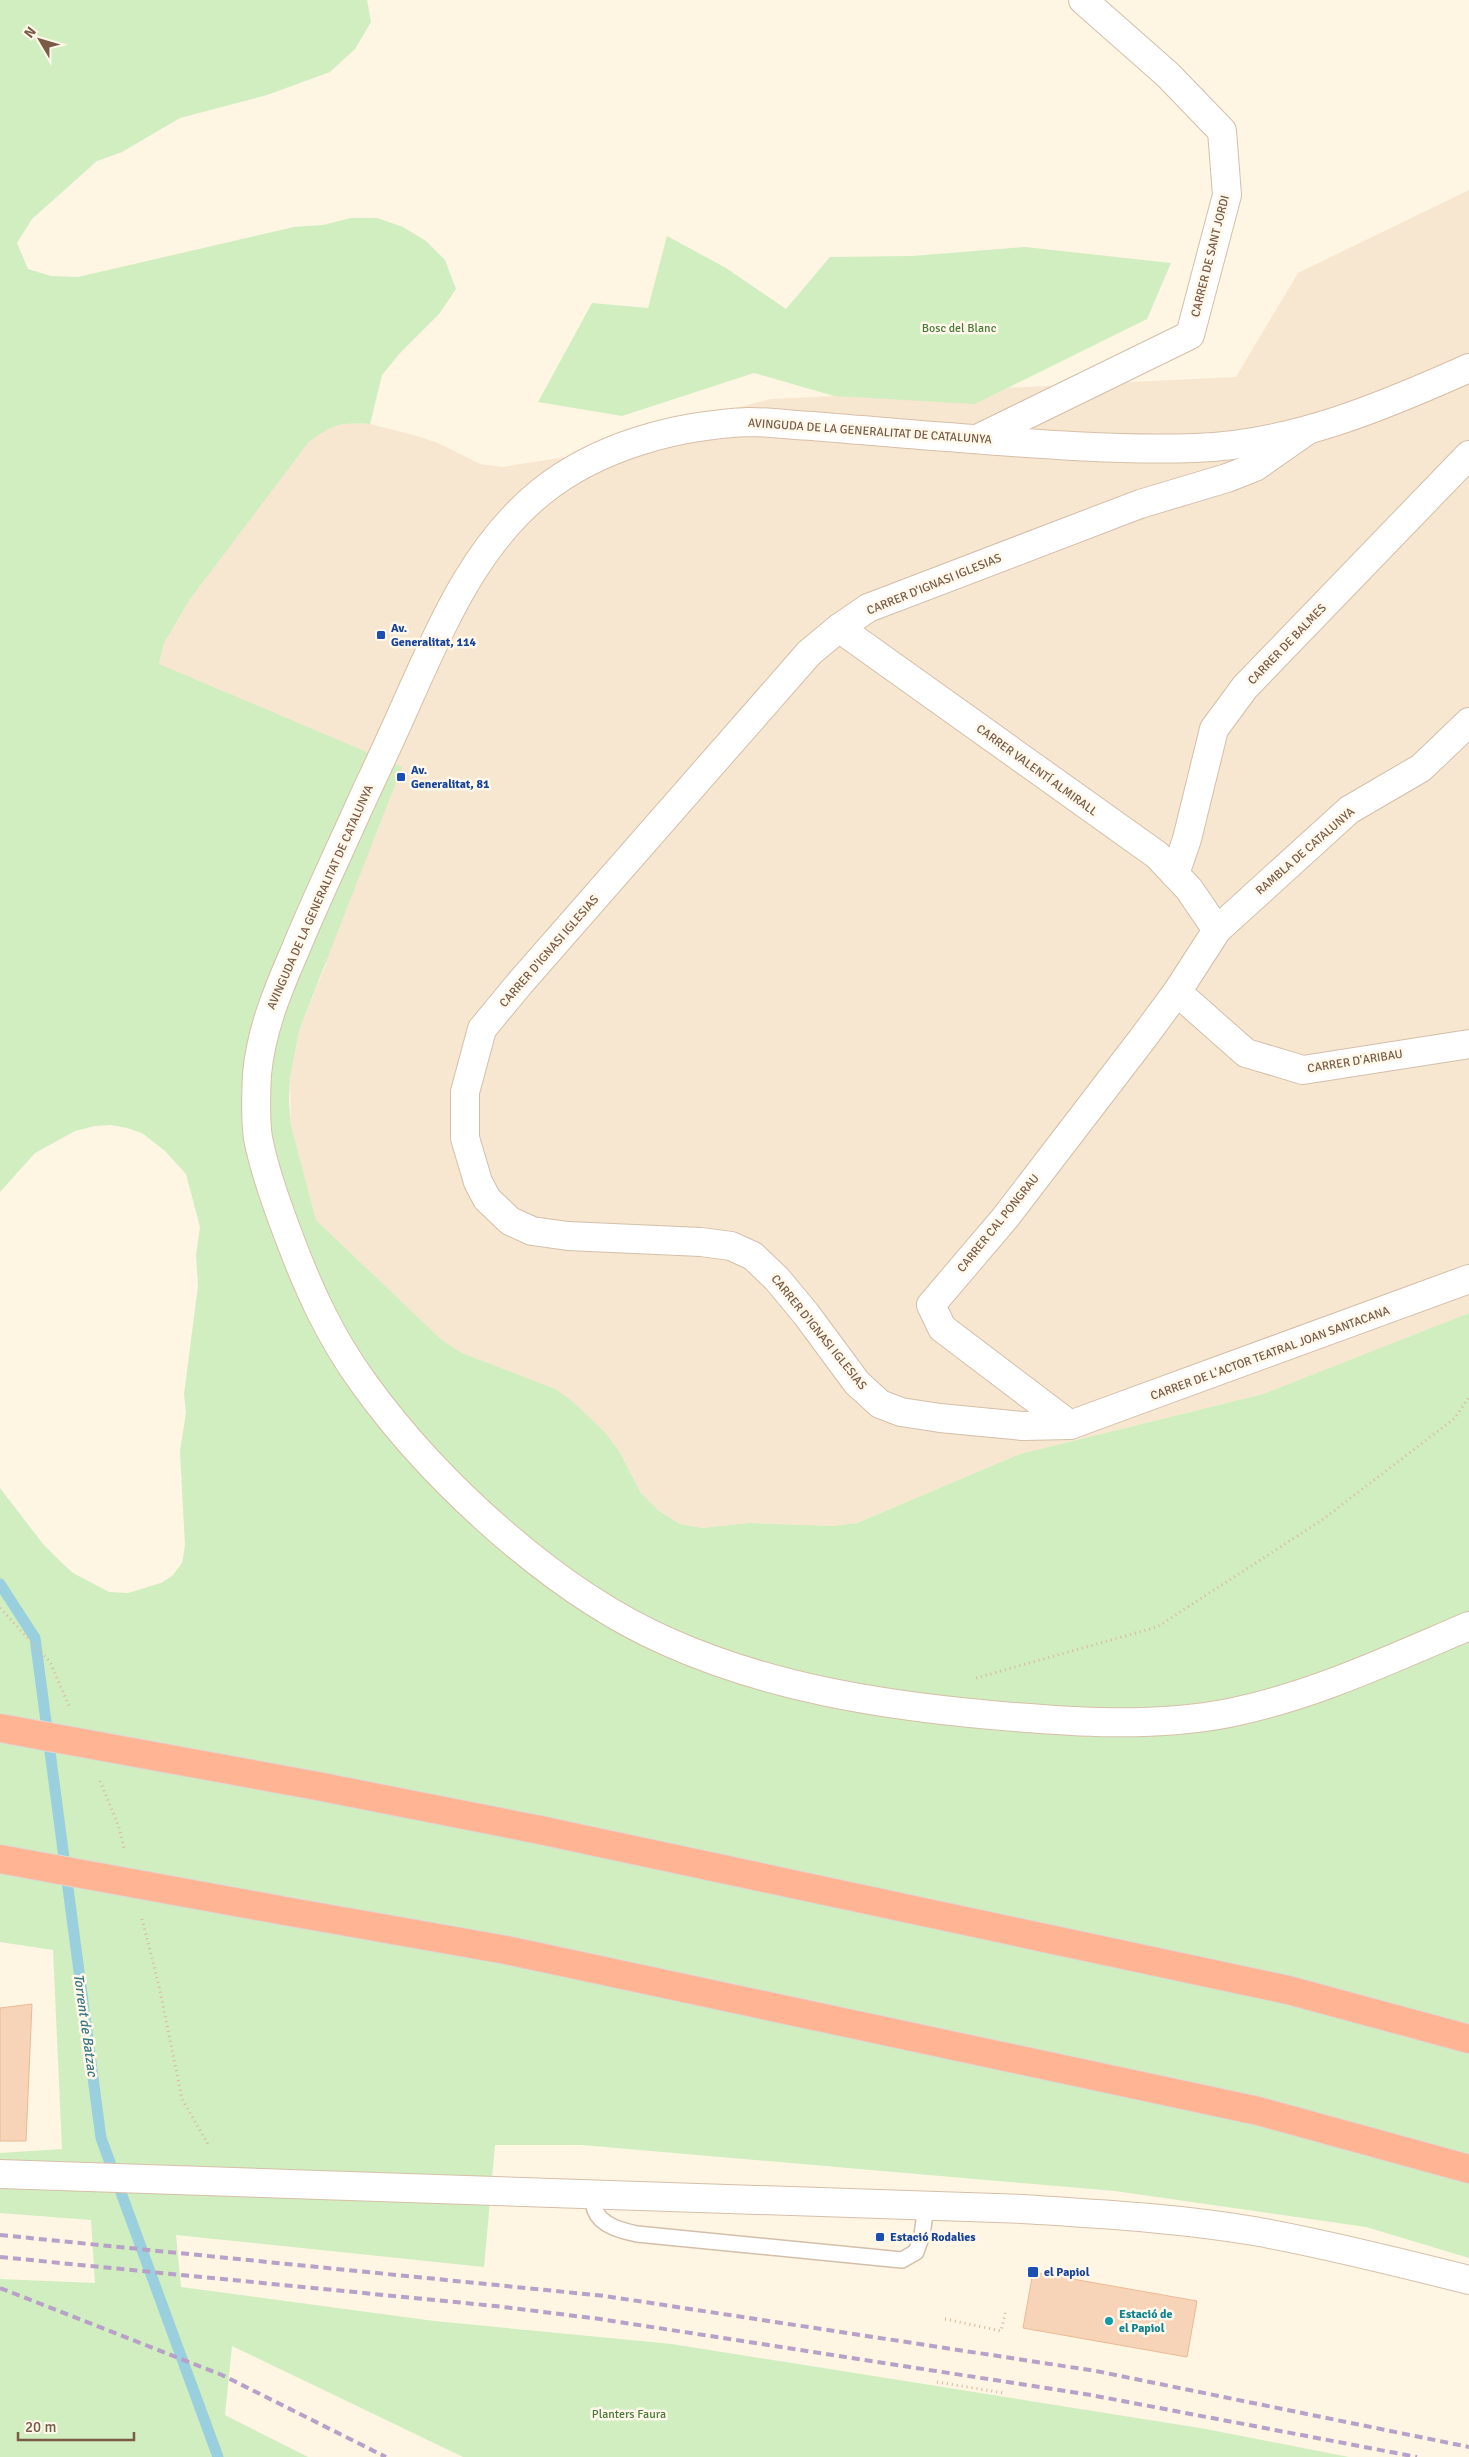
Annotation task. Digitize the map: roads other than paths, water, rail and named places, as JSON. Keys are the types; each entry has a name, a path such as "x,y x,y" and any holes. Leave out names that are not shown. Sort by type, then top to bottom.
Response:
{"highway":[{"path":"0,1728 312,1785 550,1832 1279,1988 1469,2039"},
{"path":"0,1859 506,1950 1258,2111 1469,2169"}],"street":[{"name":"CARRER DE SANT JORDI","path":"977,439 1190,335 1227,195 1222,131 1168,75 1083,0"},
{"name":"AVINGUDA DE LA GENERALITAT DE CATALUNYA","path":"1469,368 1430,386 1309,430 1252,442 1196,448 1086,446 754,422 690,428 638,442 584,464 542,491 495,537 456,596 268,1013 258,1072 257,1133 275,1202 308,1290 346,1359 396,1427 448,1483 517,1544 585,1596 653,1635 745,1672 836,1694 932,1710 1021,1718 1166,1721 1226,1714 1286,1699 1370,1668 1469,1626"},
{"name":"CARRER D'IGNASI IGLESIAS","path":"1070,1425 1023,1426 940,1418 901,1412 880,1404 857,1383 806,1314 777,1279 753,1256 731,1246 701,1242 568,1236 532,1231 510,1221 487,1199 478,1182 465,1138 465,1092 482,1029 520,983 809,653 839,628 877,605 1140,504 1227,478 1255,467 1309,430"},
{"name":"CARRER DE BALMES","path":"1175,874 1187,839 1214,729 1245,687 1469,455"},
{"name":"CARRER VALENTÍ ALMIRALL","path":"839,628 1157,855 1189,889 1217,930"},
{"name":"RAMBLA DE CATALUNYA","path":"1217,930 1349,810 1421,768 1469,722"},
{"path":"1177,992 1217,930"},
{"name":"CARRER CAL PONGRAU","path":"1070,1425 942,1328 931,1305 1005,1218 1177,992"},
{"name":"CARRER D'ARIBAU","path":"1177,992 1246,1054 1303,1070 1469,1044"},
{"name":"CARRER DE L'ACTOR TEATRAL JOAN SANTACANA","path":"1070,1425 1469,1279"},
{"path":"0,2174 1022,2209 1135,2216 1253,2231 1372,2256 1469,2280"}],"lane":[{"path":"594,2194 595,2210 604,2222 618,2230 637,2234 902,2260 916,2252 922,2235 926,2206"}],"waterway":[{"name":"Torrent de Batzac","path":"0,1584 35,1638 101,2138 218,2457"}],"railway":[{"path":"0,2235 605,2296 1096,2371 1469,2447"},
{"path":"0,2257 495,2306 600,2319 1091,2395 1417,2457"},
{"path":"0,2288 222,2375 386,2457"}],"place":[{"name":"Av. Generalitat, 114","path":"381,635"},
{"name":"Av. Generalitat, 81","path":"401,777"},
{"name":"Estació Rodalies","path":"880,2237"},
{"name":"el Papiol","path":"1033,2272"},
{"name":"Estació de el Papiol","path":"1109,2321"}],"park label":[{"name":"Bosc del Blanc","path":"959,328"},
{"name":"Planters Faura","path":"629,2414"}]}
